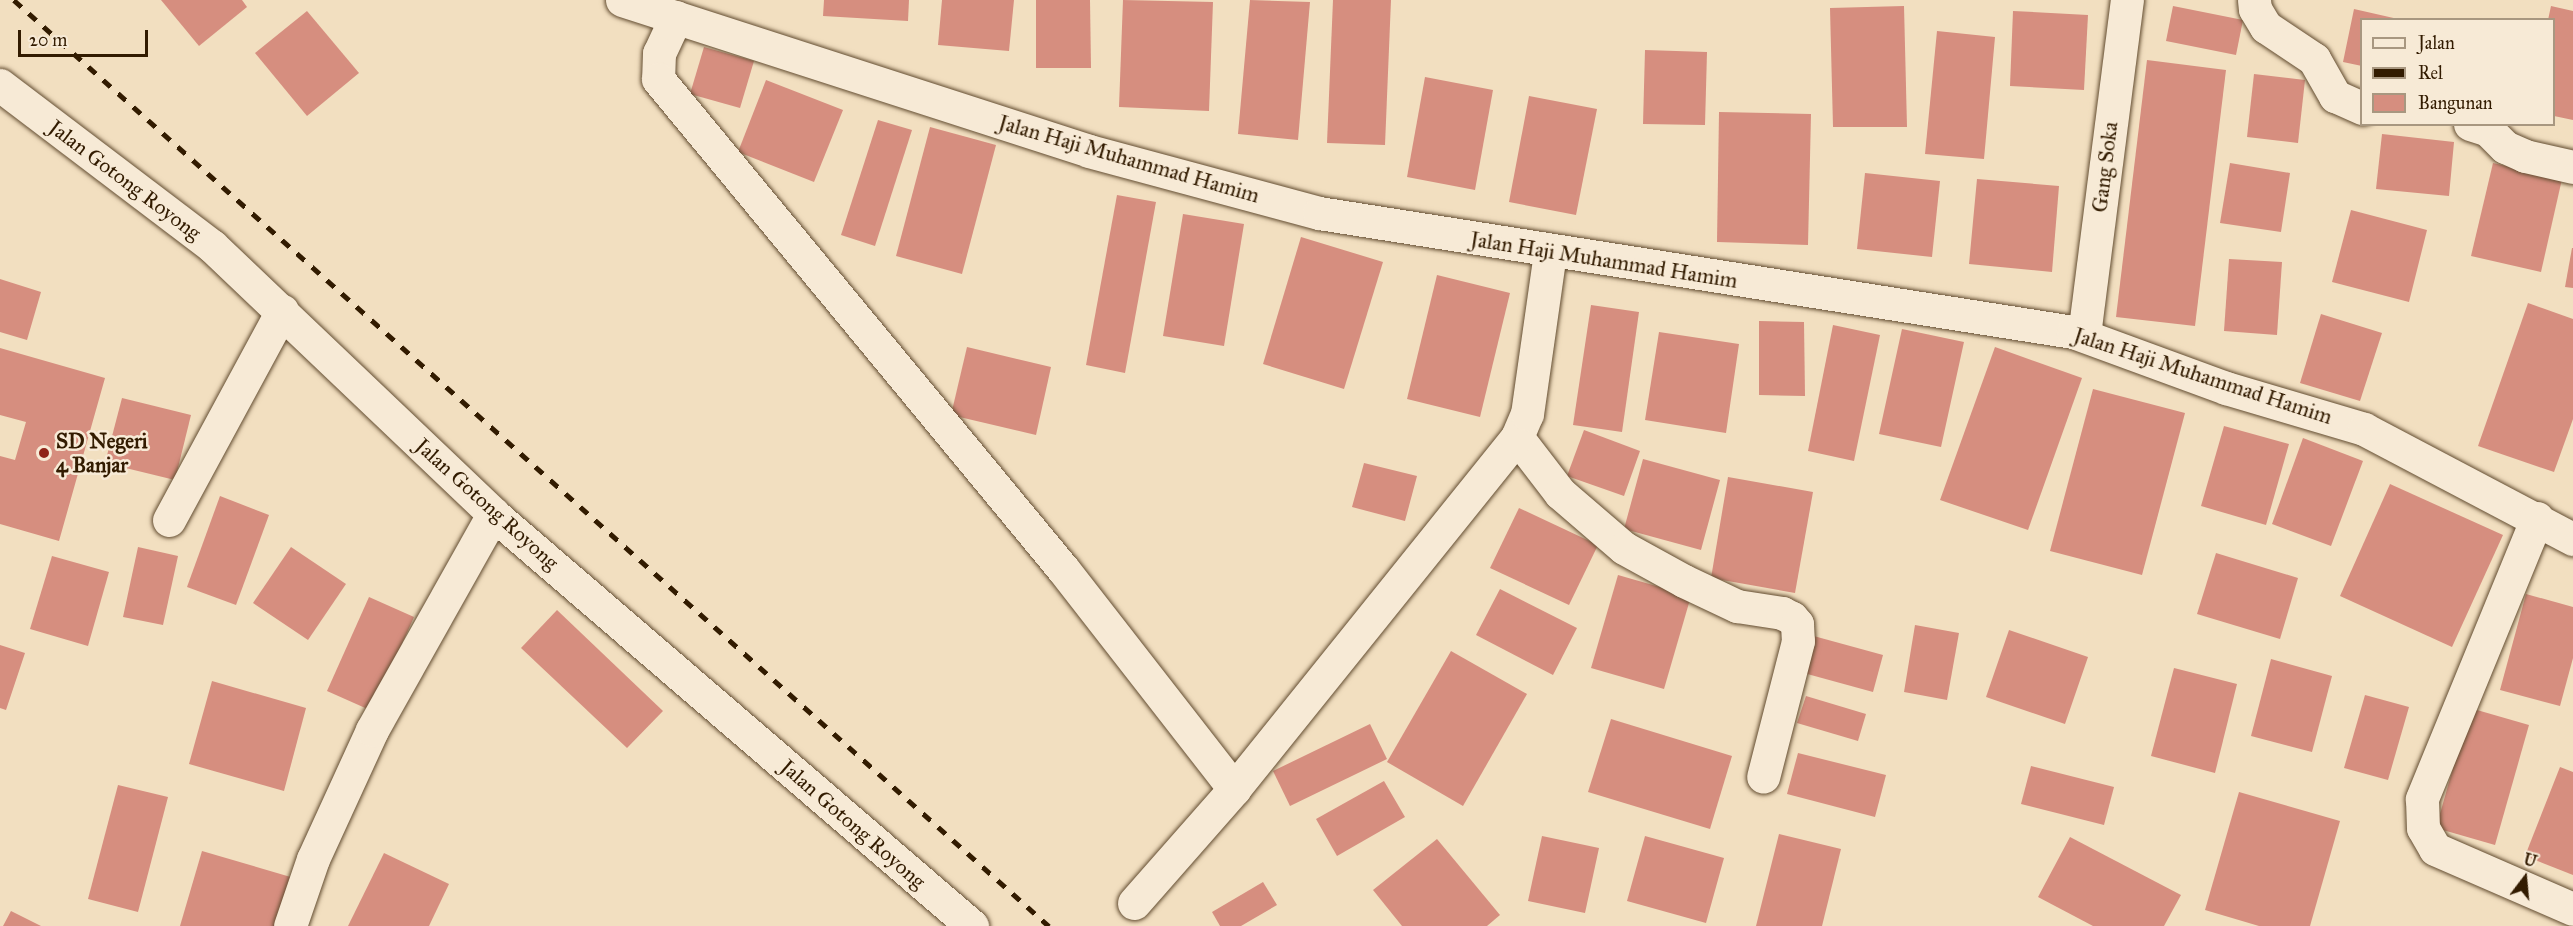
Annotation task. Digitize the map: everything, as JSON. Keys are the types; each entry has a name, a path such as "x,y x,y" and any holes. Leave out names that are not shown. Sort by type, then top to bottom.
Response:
{"street":[{"name":"Jalan Haji Muhammad Hamim","path":"622,0 1089,151 1319,213 1550,252 2084,335 2226,388 2364,429 2537,518 2573,539"},
{"name":"Gang Soka","path":"2084,335 2127,0"},
{"path":"2254,0 2255,9 2266,27 2314,59 2335,96 2360,108"},
{"path":"676,17 659,52 658,79 1063,569 1234,789"},
{"name":"Jalan Gotong Royong","path":"0,85 212,246 493,514 972,926"},
{"path":"2476,126 2488,130 2505,147 2524,156 2573,167"},
{"path":"1134,903 1234,789 1516,437 1527,414 1550,252"},
{"path":"169,520 282,311"},
{"path":"1516,437 1560,493 1624,548 1684,581 1737,606 1782,613 1792,618 1797,624 1798,641 1763,777"},
{"path":"290,926 313,859 372,730 493,514"},
{"path":"2537,518 2422,799 2423,828 2435,849 2573,909"}],"building":[{"path":"161,0 242,0 247,7 199,46"},
{"path":"824,0 909,0 908,21 823,16"},
{"path":"942,0 1014,0 1009,51 938,45"},
{"path":"1036,0 1090,0 1091,68 1036,68"},
{"path":"1123,0 1213,2 1209,111 1119,107"},
{"path":"1250,0 1310,2 1298,140 1238,134"},
{"path":"1333,0 1391,0 1385,145 1327,143"},
{"path":"1904,6 1907,127 1833,127 1830,8"},
{"path":"2173,6 2243,20 2236,55 2166,41"},
{"path":"2551,6 2573,11 2573,120 2555,116 2555,18 2548,18"},
{"path":"2354,9 2394,18 2360,18 2360,66 2343,62"},
{"path":"307,11 359,73 307,116 255,53"},
{"path":"2013,11 2088,15 2084,90 2010,86"},
{"path":"1937,31 1995,37 1984,159 1925,154"},
{"path":"704,47 754,61 740,108 690,94"},
{"path":"1645,50 1707,52 1705,125 1643,124"},
{"path":"2147,60 2226,70 2195,326 2116,317"},
{"path":"2254,74 2305,80 2298,143 2247,137"},
{"path":"1425,77 1493,90 1475,190 1407,177"},
{"path":"766,80 843,110 814,182 738,152"},
{"path":"1529,96 1597,109 1576,215 1509,202"},
{"path":"1719,112 1811,114 1808,245 1717,242"},
{"path":"878,120 912,130 875,246 841,235"},
{"path":"930,127 996,145 962,274 896,256"},
{"path":"2382,134 2454,142 2449,196 2376,189"},
{"path":"2230,163 2290,173 2281,232 2220,223"},
{"path":"2493,163 2562,179 2541,272 2471,256"},
{"path":"1865,173 1940,181 1932,257 1857,249"},
{"path":"1977,179 2059,186 2052,272 1969,264"},
{"path":"1117,195 1156,202 1125,373 1086,365"},
{"path":"2351,210 2427,230 2409,302 2332,282"},
{"path":"1183,214 1244,224 1224,346 1163,336"},
{"path":"1301,237 1383,262 1344,389 1263,364"},
{"path":"2573,248 2573,288 2565,287"},
{"path":"2229,259 2282,262 2277,335 2224,331"},
{"path":"1437,275 1510,293 1480,417 1407,399"},
{"path":"0,279 41,292 27,340 0,332"},
{"path":"2528,303 2573,319 2573,419 2554,472 2478,446"},
{"path":"1591,305 1639,312 1622,432 1573,425"},
{"path":"2321,314 2382,333 2360,401 2300,383"},
{"path":"1759,321 1804,322 1805,396 1759,395"},
{"path":"1833,325 1880,335 1854,461 1808,451"},
{"path":"1902,329 1964,342 1941,447 1879,434"},
{"path":"1659,332 1739,344 1726,433 1645,420"},
{"path":"967,347 1051,367 1036,435 951,415"},
{"path":"1995,347 2082,378 2028,530 1940,500"},
{"name":"SD Negeri 4 Banjar","path":"0,348 105,378 59,541 0,524 0,456 15,460 26,422 0,415"},
{"path":"2093,389 2185,413 2142,575 2050,551"},
{"path":"122,398 191,415 175,480 105,463"},
{"path":"2224,426 2289,444 2266,525 2201,506"},
{"path":"1584,430 1640,451 1624,496 1567,476"},
{"path":"2303,438 2363,461 2331,546 2272,524"},
{"path":"1643,459 1720,480 1701,550 1624,529"},
{"path":"1364,463 1417,476 1405,521 1352,507"},
{"path":"1728,477 1813,492 1795,593 1711,578"},
{"path":"2390,484 2503,535 2452,647 2340,596"},
{"path":"220,496 269,515 236,605 187,587"},
{"path":"1519,508 1598,545 1569,605 1490,568"},
{"path":"138,547 178,556 163,625 123,617"},
{"path":"291,547 346,584 308,640 253,603"},
{"path":"2216,553 2298,578 2280,639 2197,614"},
{"path":"52,556 109,572 88,646 30,629"},
{"path":"1618,575 1691,596 1664,689 1591,668"},
{"path":"1500,589 1577,628 1553,675 1476,635"},
{"path":"2526,594 2573,607 2573,658 2560,706 2500,690"},
{"path":"369,597 414,617 372,711 327,691"},
{"path":"557,610 663,711 627,748 521,648"},
{"path":"1915,625 1959,633 1947,700 1904,692"},
{"path":"2009,630 2088,657 2065,724 1986,697"},
{"path":"1810,635 1883,655 1873,692 1800,672"},
{"path":"0,645 25,653 6,710 0,708"},
{"path":"1451,651 1527,694 1463,806 1387,762"},
{"path":"2271,659 2332,676 2312,752 2251,736"},
{"path":"2174,668 2237,684 2215,773 2151,756"},
{"path":"212,681 306,708 284,791 189,764"},
{"path":"2365,695 2409,707 2388,780 2344,768"},
{"path":"1806,696 1866,714 1858,741 1797,723"},
{"path":"2470,708 2529,725 2495,845 2436,828"},
{"path":"1611,719 1732,756 1710,829 1588,792"},
{"path":"1370,724 1387,759 1290,806 1273,771"},
{"path":"1798,753 1886,775 1875,817 1787,794"},
{"path":"2031,766 2114,787 2104,825 2021,804"},
{"path":"2560,767 2573,772 2573,875 2525,856"},
{"path":"1384,781 1405,817 1337,856 1316,819"},
{"path":"118,785 168,797 138,912 88,899"},
{"path":"2239,792 2340,821 2310,926 2259,926 2205,910"},
{"path":"1779,834 1841,849 1822,926 1756,926"},
{"path":"1542,836 1599,848 1585,913 1528,901"},
{"path":"1645,836 1724,858 1706,923 1627,901"},
{"path":"2070,837 2181,895 2164,926 2093,926 2038,897"},
{"path":"1437,839 1500,915 1487,926 1402,926 1373,890"},
{"path":"202,851 294,878 280,926 180,926"},
{"path":"384,853 449,884 429,926 348,926"},
{"path":"1263,882 1277,905 1241,926 1220,926 1212,912"},
{"path":"11,911 41,926 3,926"}],"railway":[{"path":"14,0 1049,926"}],"place":[{"name":"SD Negeri 4 Banjar","path":"44,453"}]}
